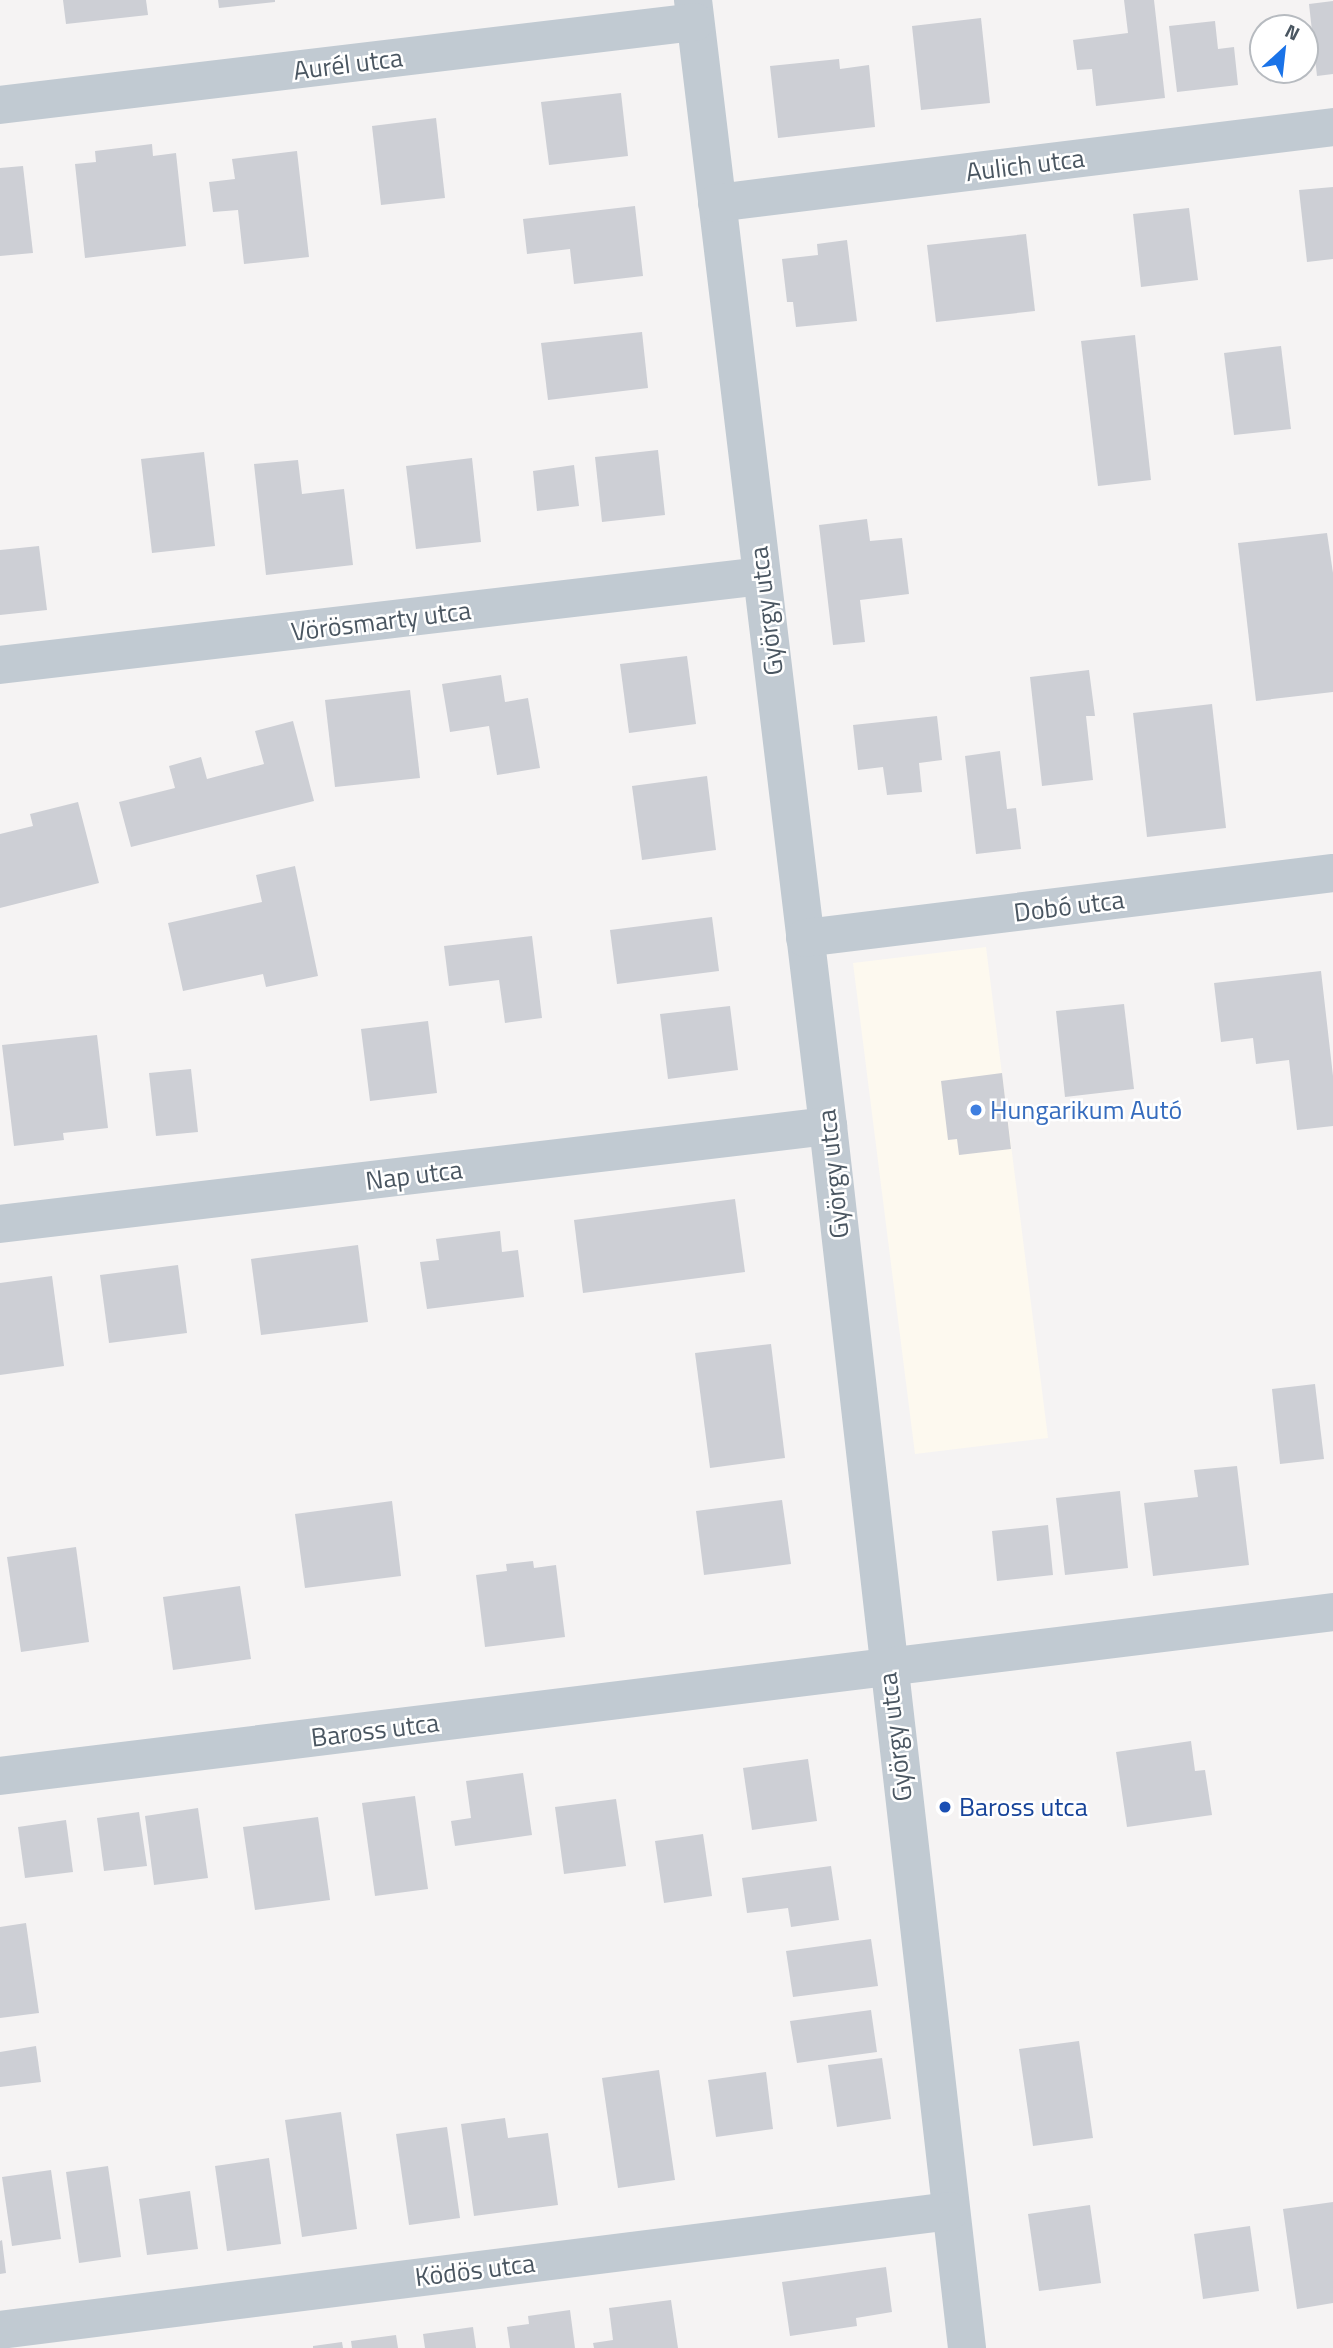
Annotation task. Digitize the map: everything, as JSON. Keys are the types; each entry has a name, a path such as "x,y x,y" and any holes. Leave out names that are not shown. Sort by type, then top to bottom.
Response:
{"street":[{"name":"Aurél utca","path":"0,105 694,11"},
{"name":"György utca","path":"694,11 828,1126 887,1667 967,2348"},
{"name":"Aulich utca","path":"717,203 1333,127"},
{"name":"Vörösmarty utca","path":"0,666 761,576"},
{"name":"Dobó utca","path":"805,938 1333,873"},
{"name":"Nap utca","path":"0,1224 828,1126"},
{"name":"Baross utca","path":"0,1776 1333,1612"},
{"name":"Ködös utca","path":"0,2330 950,2211"}],"shaded area":[{"path":"986,947 1048,1438 915,1454 853,963"}],"building":[{"path":"63,0 146,0 148,15 66,24"},
{"path":"218,0 275,0 275,2 219,8"},
{"path":"1124,0 1154,0 1165,98 1096,106 1092,69 1077,70 1073,40 1128,33"},
{"path":"1333,1 1333,74 1319,76 1319,14 1310,14 1309,4"},
{"path":"981,18 990,103 921,110 912,26"},
{"path":"1215,21 1218,49 1234,47 1238,85 1177,92 1169,26"},
{"path":"839,59 840,69 869,65 875,127 778,138 770,66"},
{"path":"621,93 628,156 549,165 541,102"},
{"path":"436,118 445,198 381,205 372,126"},
{"path":"152,144 153,156 176,153 186,246 85,258 75,164 96,162 95,151"},
{"path":"297,151 309,257 244,264 238,210 213,212 209,182 235,179 232,159"},
{"path":"23,166 33,253 0,256 0,168"},
{"path":"1333,187 1333,259 1307,262 1299,190"},
{"path":"635,206 643,276 574,284 570,249 527,254 523,219"},
{"path":"1189,208 1198,280 1141,287 1133,214"},
{"path":"1026,234 1035,311 936,322 927,245"},
{"path":"847,240 857,321 796,327 793,302 787,302 782,259 818,255 817,244"},
{"path":"642,332 648,388 548,400 541,343"},
{"path":"1135,335 1151,480 1098,486 1081,341"},
{"path":"1281,346 1291,429 1234,435 1224,353"},
{"path":"658,450 665,515 602,522 595,457"},
{"path":"204,452 215,546 152,553 141,459"},
{"path":"472,458 481,542 416,549 406,466"},
{"path":"298,460 302,494 344,489 353,565 266,575 254,464"},
{"path":"574,465 579,506 537,511 533,471"},
{"path":"867,519 870,541 902,538 909,594 860,600 865,642 833,645 819,525"},
{"path":"1327,533 1333,573 1333,692 1256,701 1238,543"},
{"path":"39,546 47,610 0,615 0,550"},
{"path":"687,656 696,724 629,733 620,664"},
{"path":"1089,670 1095,716 1086,716 1093,780 1042,786 1030,677"},
{"path":"501,675 505,702 528,698 540,768 497,775 489,726 450,732 442,684"},
{"path":"410,690 420,778 335,787 325,700"},
{"path":"1212,704 1226,828 1147,837 1133,713"},
{"path":"937,716 942,760 919,763 922,792 887,795 883,767 858,770 853,725"},
{"path":"293,721 314,801 131,847 119,802 175,788 169,766 201,757 207,779 264,764 255,731"},
{"path":"1000,751 1007,809 1016,808 1021,849 976,854 965,756"},
{"path":"707,776 716,850 642,860 632,786"},
{"path":"78,802 99,883 0,908 0,834 33,826 30,814"},
{"path":"295,866 318,976 266,987 263,974 183,991 168,923 262,902 256,875"},
{"path":"712,917 719,971 617,984 610,930"},
{"path":"532,936 542,1018 505,1023 499,980 449,986 444,946"},
{"path":"1321,971 1333,1076 1333,1126 1297,1130 1289,1060 1256,1064 1253,1038 1221,1042 1214,983"},
{"path":"1124,1004 1134,1089 1065,1097 1056,1011"},
{"path":"730,1006 738,1070 668,1079 660,1014"},
{"path":"428,1021 437,1093 370,1101 361,1029"},
{"path":"97,1035 108,1128 63,1133 64,1140 14,1146 2,1045"},
{"path":"191,1069 198,1132 156,1136 149,1073"},
{"name":"Hungarikum Autó","path":"1002,1073 1011,1149 959,1155 957,1139 948,1140 941,1081"},
{"path":"735,1199 745,1272 583,1293 574,1220"},
{"path":"500,1231 502,1252 518,1250 524,1297 427,1309 420,1262 439,1260 436,1239"},
{"path":"358,1245 368,1322 261,1335 251,1259"},
{"path":"178,1265 187,1333 109,1343 100,1275"},
{"path":"52,1276 64,1366 0,1375 0,1283"},
{"path":"771,1344 785,1458 710,1468 695,1353"},
{"path":"1315,1384 1324,1459 1280,1464 1272,1389"},
{"path":"1237,1466 1249,1565 1153,1576 1144,1503 1198,1497 1194,1470"},
{"path":"1120,1491 1128,1568 1065,1575 1056,1498"},
{"path":"782,1500 791,1564 704,1575 696,1511"},
{"path":"392,1501 401,1576 305,1588 295,1514"},
{"path":"1048,1525 1053,1575 997,1581 992,1531"},
{"path":"76,1547 89,1642 21,1652 7,1557"},
{"path":"533,1561 534,1568 556,1565 565,1637 485,1647 476,1575 507,1571 506,1564"},
{"path":"240,1586 251,1659 173,1670 163,1597"},
{"path":"1191,1741 1195,1771 1205,1770 1212,1815 1127,1827 1116,1752"},
{"path":"808,1759 817,1821 752,1830 743,1768"},
{"path":"523,1773 532,1835 455,1846 451,1821 471,1818 466,1781"},
{"path":"415,1796 428,1889 375,1896 362,1803"},
{"path":"616,1799 626,1866 564,1874 555,1807"},
{"path":"198,1808 208,1878 154,1885 145,1816"},
{"path":"139,1812 147,1866 104,1871 97,1818"},
{"path":"318,1817 330,1900 255,1910 243,1827"},
{"path":"66,1820 73,1872 25,1878 18,1827"},
{"path":"703,1834 712,1896 664,1903 655,1841"},
{"path":"831,1866 839,1920 791,1927 788,1908 747,1913 742,1878"},
{"path":"26,1923 39,2013 0,2018 0,1927"},
{"path":"871,1939 878,1986 793,1997 786,1951"},
{"path":"871,2010 877,2052 797,2063 790,2021"},
{"path":"1079,2041 1093,2138 1033,2146 1019,2049"},
{"path":"36,2046 41,2082 0,2087 0,2052"},
{"path":"882,2058 891,2119 837,2127 828,2065"},
{"path":"659,2070 675,2180 618,2188 602,2078"},
{"path":"766,2072 773,2129 716,2137 708,2080"},
{"path":"341,2112 357,2229 302,2237 285,2120"},
{"path":"505,2118 508,2138 548,2133 558,2205 474,2216 461,2124"},
{"path":"447,2127 460,2218 409,2225 396,2134"},
{"path":"269,2158 281,2244 227,2251 215,2166"},
{"path":"108,2166 121,2257 79,2263 66,2172"},
{"path":"51,2170 61,2239 12,2246 2,2177"},
{"path":"190,2191 198,2249 147,2255 139,2199"},
{"path":"1333,2202 1333,2303 1297,2309 1283,2209"},
{"path":"1090,2205 1101,2283 1039,2291 1028,2214"},
{"path":"1250,2226 1259,2291 1203,2299 1194,2234"},
{"path":"2,2240 6,2273 0,2274 0,2241"},
{"path":"886,2267 892,2312 856,2318 857,2326 790,2336 782,2282"},
{"path":"671,2300 678,2348 594,2348 593,2343 613,2340 609,2308"},
{"path":"570,2310 575,2348 510,2348 507,2327 529,2324 528,2316"},
{"path":"473,2327 476,2348 425,2348 423,2334"},
{"path":"396,2335 398,2348 352,2348 351,2341"},
{"path":"342,2342 343,2348 313,2348 313,2346"}],"place":[{"name":"Hungarikum Autó","path":"976,1110"},
{"name":"Baross utca","path":"945,1807"}]}
